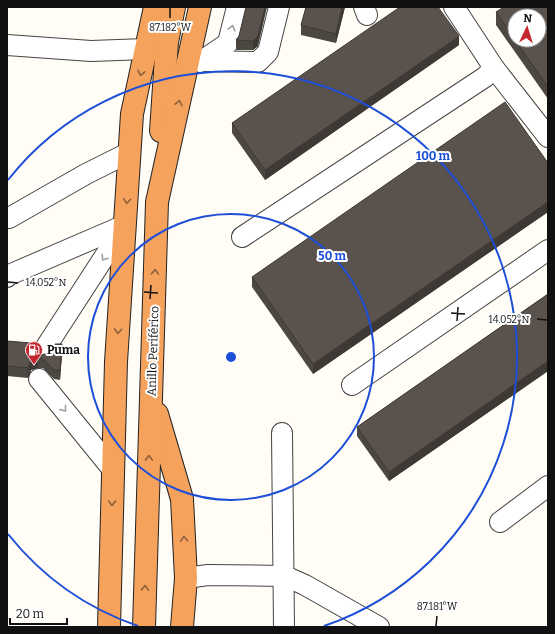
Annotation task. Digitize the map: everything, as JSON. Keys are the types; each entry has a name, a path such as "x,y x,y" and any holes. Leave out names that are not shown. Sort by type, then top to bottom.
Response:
{"highway":[{"path":"109,627 116,362 132,114 155,7"},
{"path":"156,202 167,42 174,7"},
{"name":"Anillo Periférico","path":"144,627 156,202 194,66 200,7"},
{"path":"151,394 182,499 186,578 182,627"}],"street":[{"path":"194,66 228,43 237,7"},
{"path":"194,66 258,62 268,52 279,7"},
{"path":"454,7 494,68 548,137"},
{"path":"7,45 91,50 146,49"},
{"path":"242,237 485,77 494,68"},
{"path":"7,217 9,218 86,174 130,152"},
{"path":"7,277 125,225"},
{"path":"42,353 125,225"},
{"path":"352,385 548,250"},
{"path":"40,379 113,470"},
{"path":"282,434 284,627"},
{"path":"500,522 548,486"},
{"path":"186,578 208,575 284,576 305,585 379,627"}],"building":[{"path":"246,7 265,7 258,36 253,41 236,40 239,36"},
{"path":"306,7 342,7 336,34 301,25"},
{"path":"400,7 438,7 459,36 265,170 232,123"},
{"path":"504,7 548,7 548,87 521,48 547,48 547,8 507,8 507,28 496,12"},
{"path":"505,102 548,163 548,202 313,364 252,277"},
{"path":"548,294 548,361 389,472 357,427"},
{"path":"7,341 31,343 32,349 41,355 48,353 55,344 62,344 60,370 54,370 43,359 38,358 31,361 28,368 7,366"}],"place":[{"name":"Puma","path":"34,365"}]}
